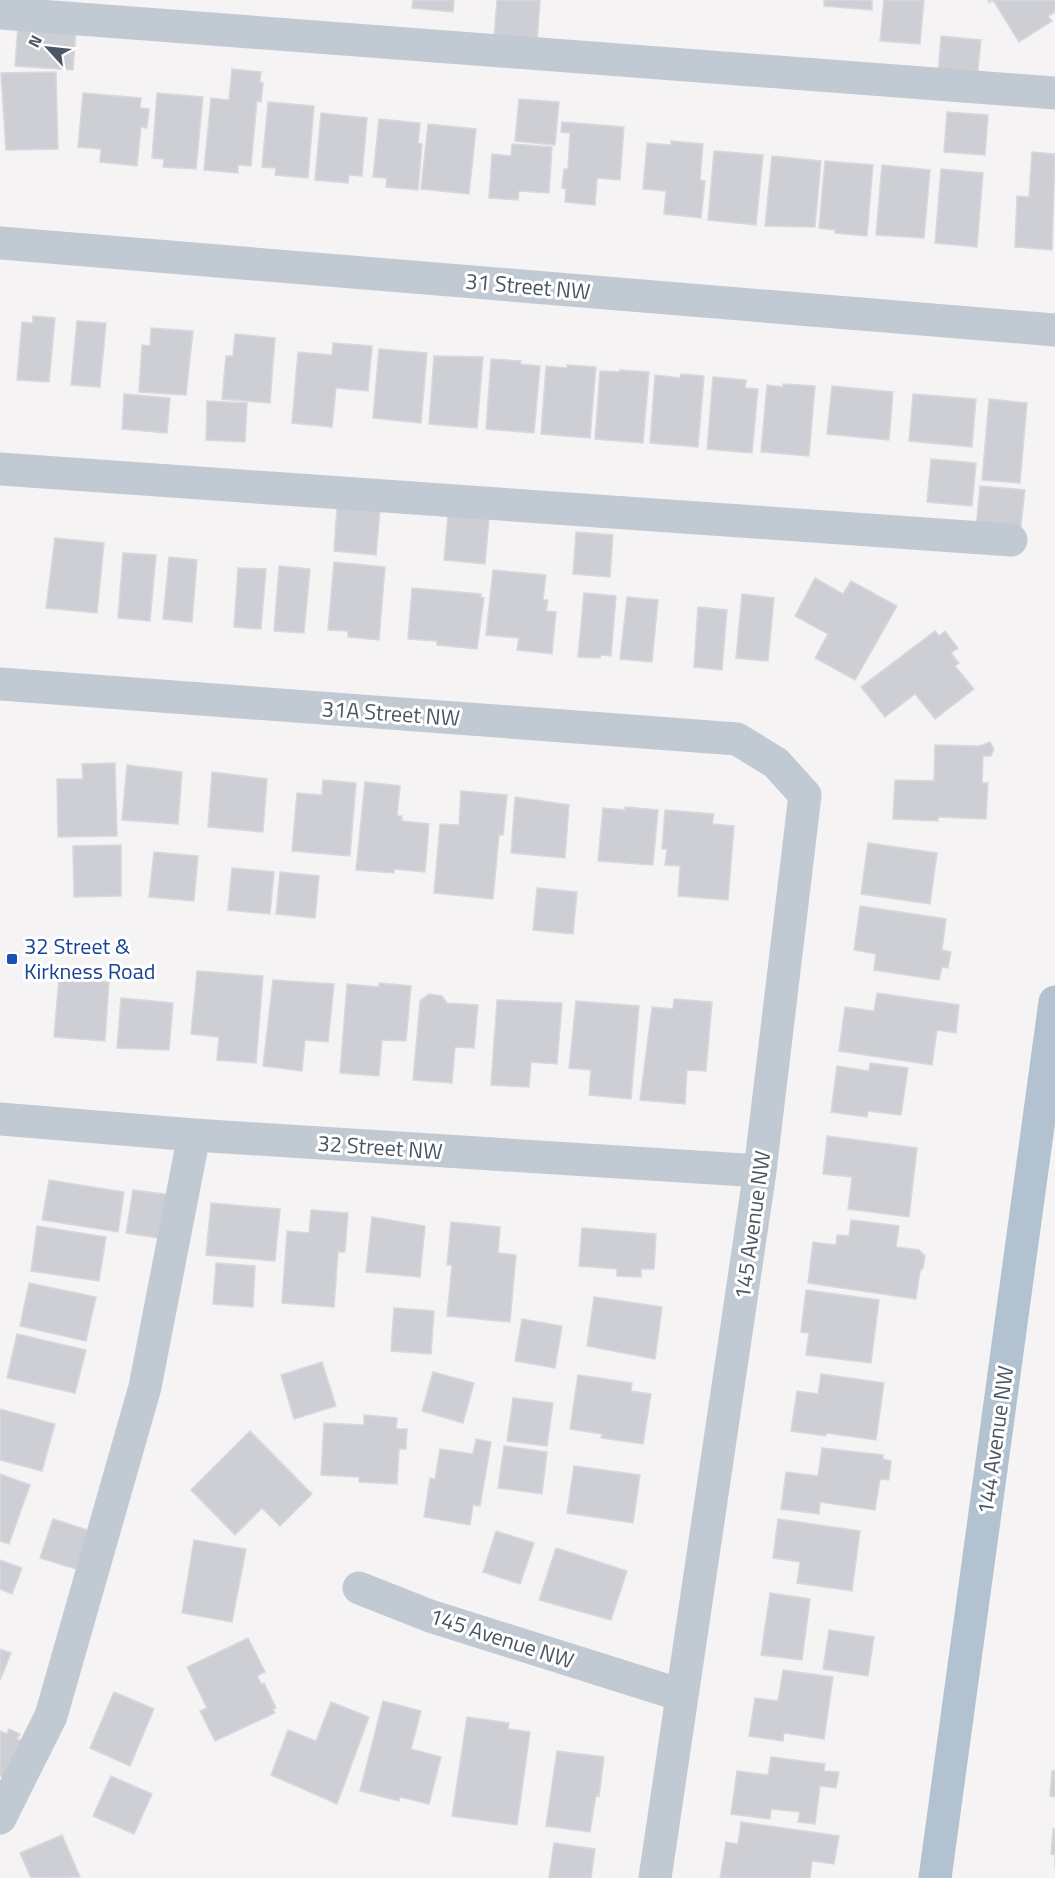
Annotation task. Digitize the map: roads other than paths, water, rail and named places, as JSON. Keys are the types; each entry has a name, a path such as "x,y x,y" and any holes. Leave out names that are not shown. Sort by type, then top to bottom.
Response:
{"main road":[{"name":"144 Avenue NW","path":"935,1878 1055,1002"}],"street":[{"path":"0,13 1055,93"},
{"name":"31 Street NW","path":"0,243 1055,330"},
{"path":"0,468 1011,540"},
{"name":"31A Street NW","path":"0,684 737,739 776,763"},
{"name":"145 Avenue NW","path":"655,1878 760,1171 805,795 776,763"},
{"name":"32 Street NW","path":"0,1119 194,1135 760,1171"},
{"path":"0,1818 51,1716 142,1399 194,1135"},
{"name":"145 Avenue NW","path":"359,1588 430,1616 681,1695"}],"place":[{"name":"32 Street & Kirkness Road","path":"12,959"}]}
